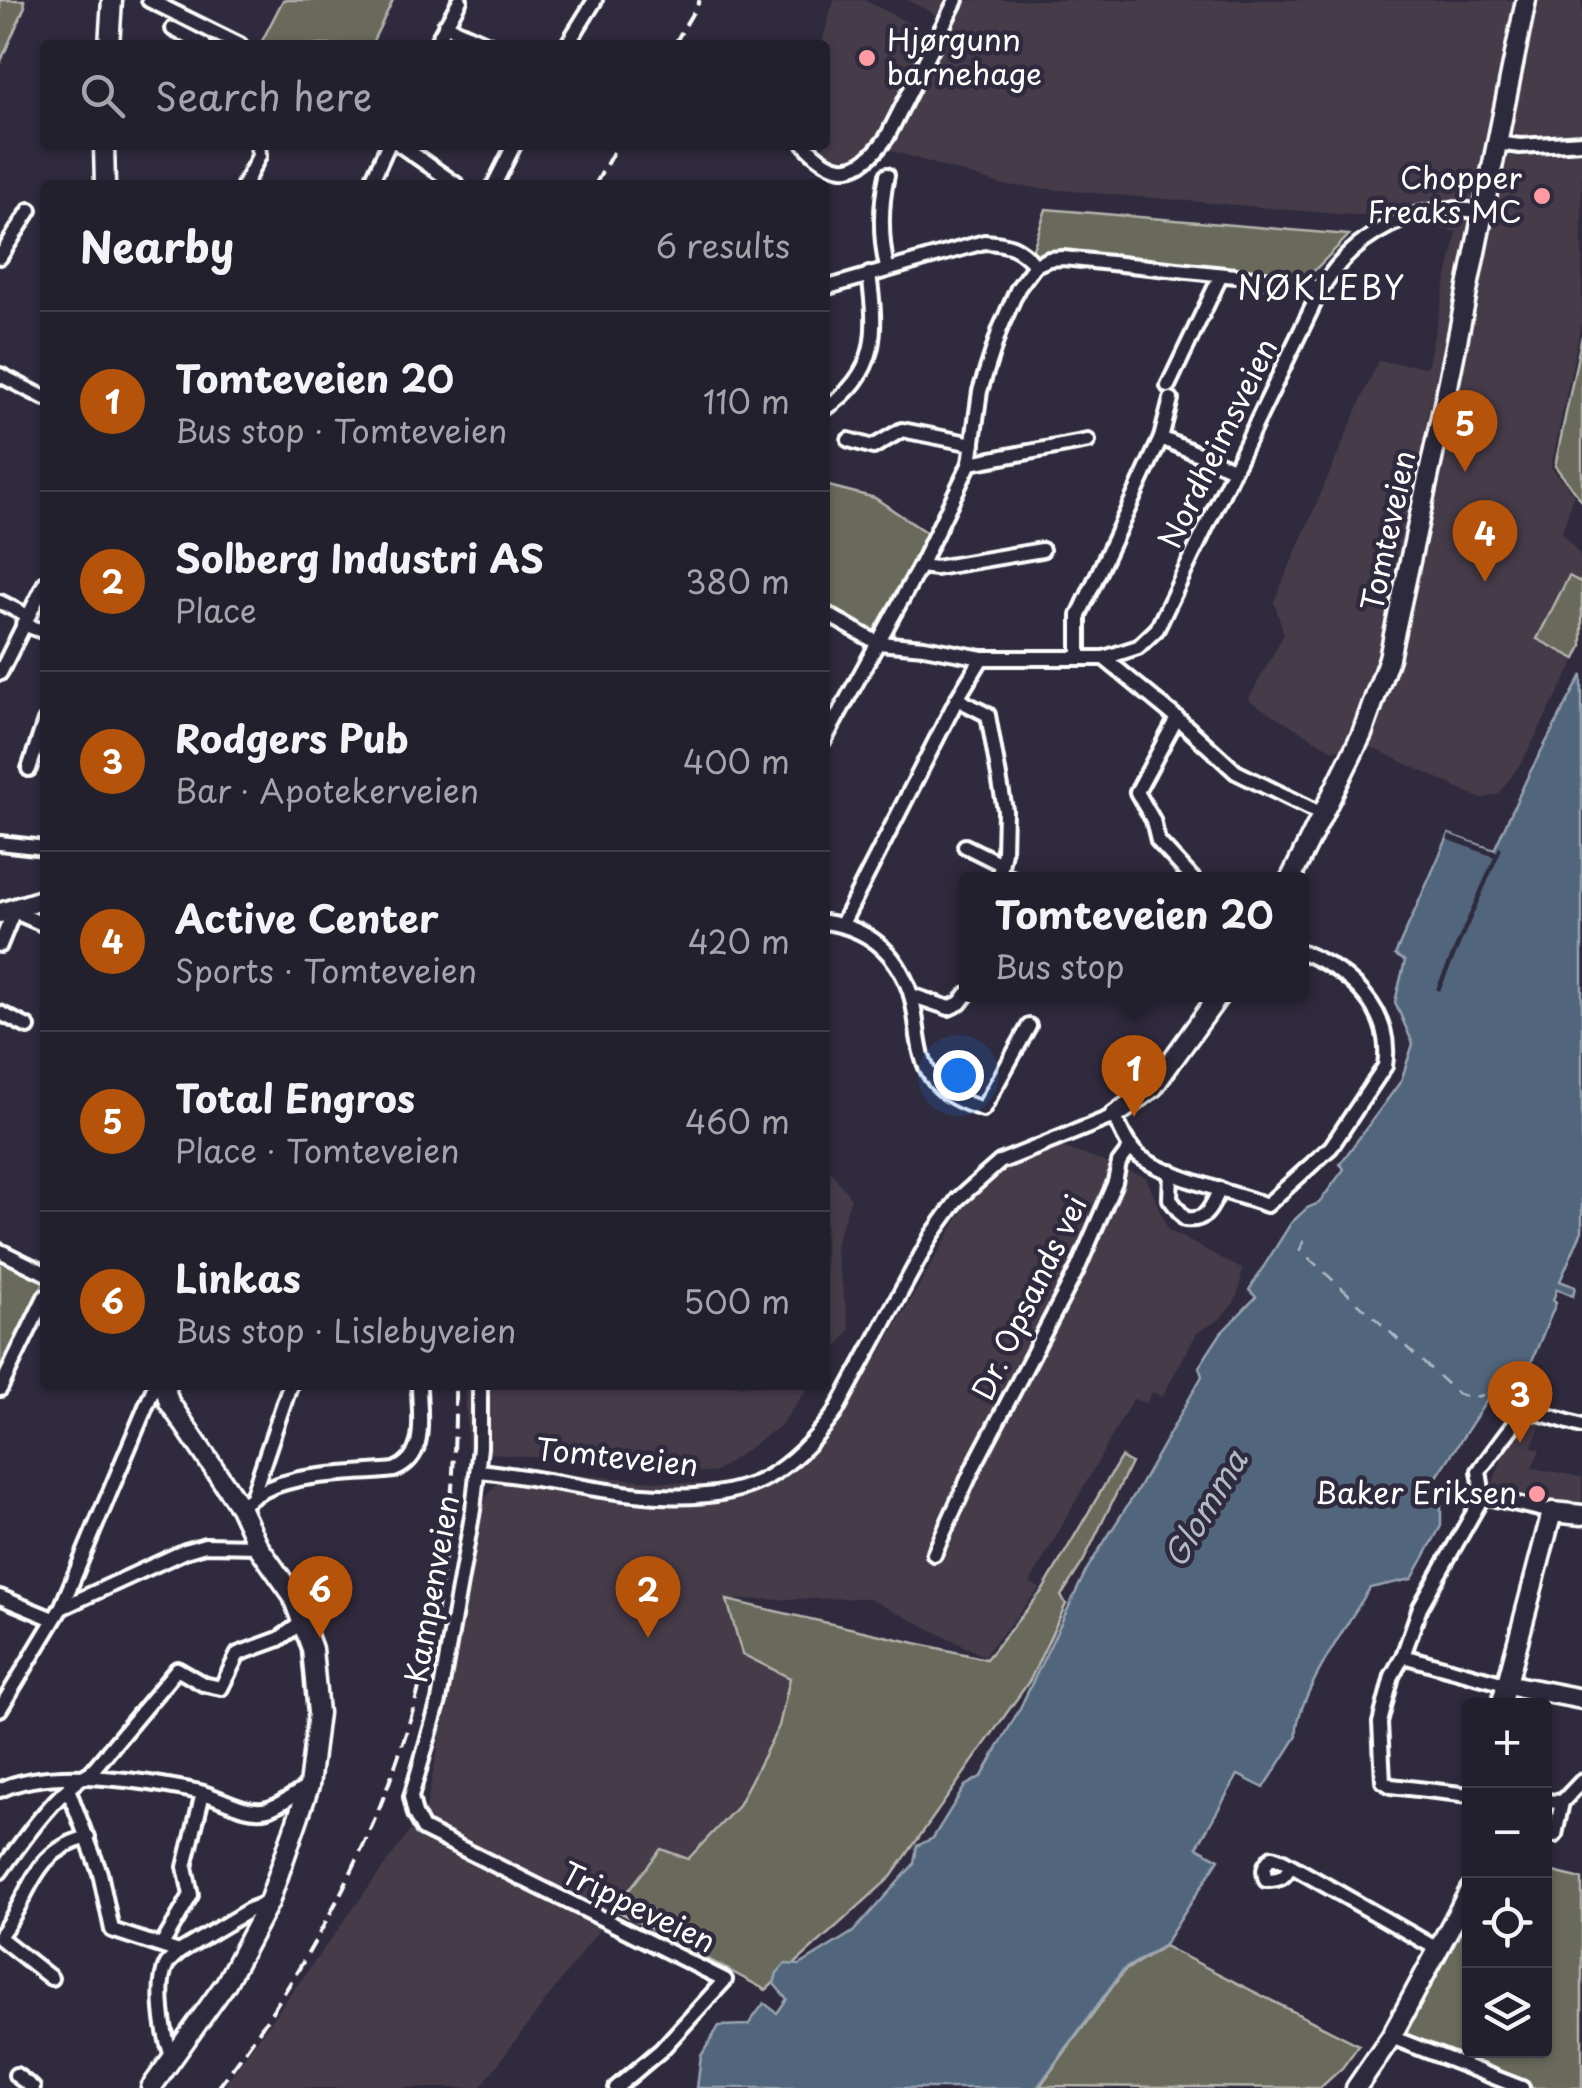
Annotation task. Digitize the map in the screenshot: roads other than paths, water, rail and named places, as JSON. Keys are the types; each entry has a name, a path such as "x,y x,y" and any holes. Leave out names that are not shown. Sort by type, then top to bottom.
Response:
{"street":[{"path":"109,40 112,0"},
{"path":"149,0 230,40"},
{"path":"438,40 460,0"},
{"path":"571,40 595,0"},
{"path":"809,150 817,160 842,170 858,166 874,155 887,138 956,0"},
{"name":"Tomteveien","path":"1294,872 1362,734 1389,658 1420,524 1526,0"},
{"path":"169,40 178,14"},
{"path":"445,25 479,40"},
{"path":"172,29 194,40"},
{"path":"1496,144 1582,142"},
{"path":"104,150 105,180"},
{"path":"247,180 258,150"},
{"path":"372,180 386,150"},
{"path":"407,150 451,180"},
{"path":"496,180 512,150"},
{"path":"887,175 880,205 887,268"},
{"name":"Nordheimsveien","path":"1104,658 1138,647 1157,629 1321,289 1349,253 1392,224 1448,207 1482,212"},
{"path":"0,256 30,210"},
{"path":"830,286 984,242 1005,243 1022,250 1035,265"},
{"path":"830,730 920,566 970,463 980,391 1000,329 1018,288 1035,265 1064,258 1302,283 1321,289"},
{"path":"830,406 862,376 876,326 869,274"},
{"path":"1079,655 1079,615 1161,438 1170,393 1221,275"},
{"path":"0,375 40,395"},
{"path":"849,440 874,447 902,430 973,444"},
{"path":"1161,438 1233,469"},
{"path":"970,463 1088,441"},
{"path":"920,566 936,568 1042,550"},
{"path":"2,666 40,592"},
{"path":"0,602 40,629"},
{"path":"830,616 878,643 982,658 1104,658 1236,772 1324,816"},
{"path":"842,924 957,699 982,658"},
{"path":"957,699 988,716 1005,810 999,872"},
{"path":"1177,718 1137,792 1154,820 1158,841 1187,872"},
{"path":"29,769 40,736"},
{"path":"0,843 40,847"},
{"path":"964,846 999,872"},
{"path":"8,911 40,901"},
{"path":"8,911 40,923"},
{"path":"0,945 8,911"},
{"path":"830,923 842,924 879,942 892,955 911,995 918,1046 936,1083 959,1100 982,1109 1030,1026"},
{"path":"1114,1116 1140,1157 1171,1172 1267,1204 1331,1147 1384,1066 1387,1053 1377,1018 1354,980 1309,956"},
{"path":"911,995 950,1008 961,1002"},
{"name":"Tomteveien","path":"478,1471 684,1496 730,1491 767,1478 816,1438 835,1413 932,1235 958,1199 1000,1162 1114,1116 1153,1087 1214,1002"},
{"path":"0,1014 28,1027"},
{"name":"Dr. Opsands vei","path":"934,1554 974,1466 1078,1268 1115,1182 1119,1163 1130,1146"},
{"path":"1171,1172 1170,1199 1186,1219 1201,1220 1208,1214 1220,1189"},
{"path":"0,1251 40,1271"},
{"path":"0,1389 40,1307"},
{"path":"0,1710 57,1614 153,1390"},
{"path":"151,2088 226,1983 268,1902 308,1786 318,1713 312,1648 292,1594 258,1546 246,1501 169,1402 165,1390"},
{"path":"246,1501 288,1390"},
{"path":"246,1501 272,1485 394,1470 408,1464 417,1453 420,1438 419,1390"},
{"name":"Kampenveien","path":"411,1797 439,1700 478,1471 480,1390"},
{"path":"1462,1794 1392,1786 1383,1781 1380,1724 1392,1676 1420,1607 1483,1496 1480,1472 1525,1409 1582,1426"},
{"path":"1483,1496 1582,1515"},
{"path":"1501,1698 1552,1512"},
{"path":"0,1597 57,1614 185,1551 228,1544 258,1546"},
{"path":"0,1872 34,1827 79,1778 92,1772 177,1669 203,1684 221,1688 238,1654 279,1639 304,1621"},
{"path":"1403,1656 1504,1684 1582,1699"},
{"path":"0,1790 34,1777 79,1778 203,1793 242,1807 266,1810 308,1786"},
{"path":"1555,1835 1562,1802 1582,1781"},
{"path":"69,1791 100,1874 112,1930 179,1952"},
{"path":"162,1946 192,1895 185,1867 203,1793"},
{"name":"Trippeveien","path":"411,1797 414,1814 423,1829 725,1980 661,2050 616,2088"},
{"path":"1552,1801 1562,1802"},
{"path":"51,1978 0,1937 44,1859 63,1845 88,1837"},
{"path":"1290,1867 1438,1950"},
{"path":"173,2056 164,2035 164,1974 168,1963 179,1952 268,1902"},
{"path":"1356,2088 1390,2037 1462,1905"},
{"path":"1390,2037 1522,2088"},
{"path":"16,2075 33,2088"}],"water":[{"name":"Glomma","path":"1582,675 1582,1231 1560,1281 1575,1287 1573,1296 1557,1289 1553,1300 1556,1303 1526,1375 1520,1375 1512,1392 1500,1402 1489,1397 1425,1495 1441,1504 1441,1526 1412,1579 1370,1588 1313,1683 1298,1722 1297,1736 1264,1788 1238,1775 1197,1847 1219,1859 1164,1945 1123,1970 1037,2088 697,2088 701,2056 719,2026 748,2025 764,2003 777,2013 787,1999 774,1984 777,1973 785,1964 800,1965 853,1932 914,1864 917,1846 933,1838 965,1786 982,1776 1020,1708 1087,1569 1202,1376 1199,1367 1221,1333 1256,1297 1249,1290 1291,1223 1319,1203 1344,1169 1340,1164 1401,1081 1413,1044 1395,1002 1405,961 1395,955 1449,834 1494,850"}],"railway":[{"path":"677,40 700,0"},
{"path":"598,180 614,150"},
{"path":"218,2088 275,2008 323,1926 365,1843 398,1758 424,1669 442,1578 452,1484 455,1390"}],"place":[{"name":"Hjørgunn barnehage","path":"867,58"},
{"name":"Chopper Freaks MC","path":"1542,196"},
{"name":"Total Engros","path":"1465,472"},
{"name":"Active Center","path":"1485,582"},
{"name":"Tomteveien 20","path":"1134,1117"},
{"name":"Rodgers Pub","path":"1520,1443"},
{"name":"Baker Eriksen","path":"1537,1494"},
{"name":"Linkas","path":"320,1638"},
{"name":"Solberg Industri AS","path":"648,1638"}],"district":[{"name":"NØKLEBY","path":"1322,289"}]}
